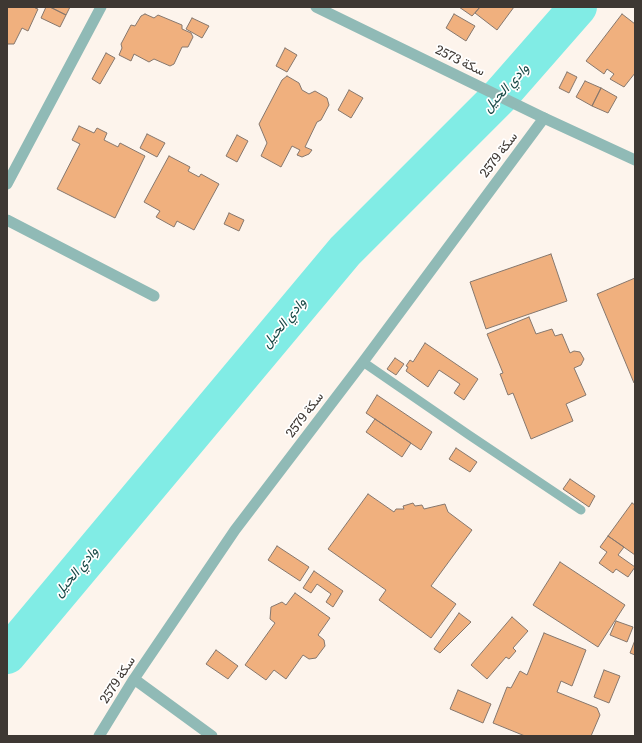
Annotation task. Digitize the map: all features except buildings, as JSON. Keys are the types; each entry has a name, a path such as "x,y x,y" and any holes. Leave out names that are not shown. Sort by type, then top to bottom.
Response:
{"street":[{"path":"7,184 101,7"},
{"name":"سكة 2573","path":"316,7 332,10 544,118 635,160"},
{"name":"سكة 2579","path":"99,736 134,679 235,530 363,362 544,118"},
{"path":"7,220 154,296"},
{"path":"134,679 212,736"}],"lane":[{"path":"363,362 581,510"}],"waterway":[{"name":"وادي الحيل","path":"7,655 345,251 500,96 578,7"}]}
